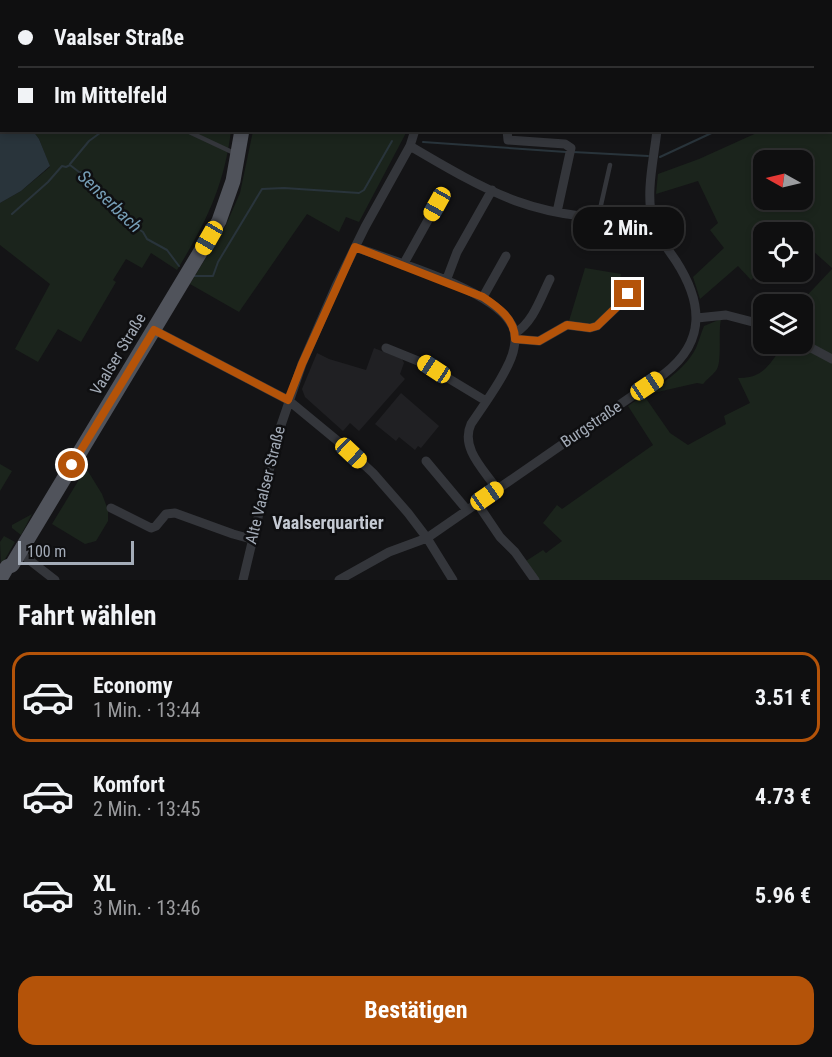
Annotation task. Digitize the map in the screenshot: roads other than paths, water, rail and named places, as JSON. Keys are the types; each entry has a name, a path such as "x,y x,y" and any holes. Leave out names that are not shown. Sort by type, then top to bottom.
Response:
{"main road":[{"name":"Vaalser Straße","path":"0,579 16,558 219,221 234,181 242,132"},
{"name":"Vaalser Straße","path":"8,580 16,558"}],"street":[{"name":"Alte Vaalser Straße","path":"243,580 251,539 288,400 304,358 355,247 410,146 414,132"},
{"path":"507,132 508,140 565,144 571,148 557,212"},
{"name":"Burgstraße","path":"339,580 350,577 389,552 427,538 672,368 685,354 693,341 697,318 695,300 689,283 656,231 652,219 651,189 657,132"},
{"path":"410,146 515,200 557,212 598,218 652,219"},
{"path":"446,281 457,252 492,190"},
{"path":"403,265 437,204"},
{"path":"355,247 483,297 509,319 515,336 511,360 468,430 467,441 497,489"},
{"path":"483,297 506,256"},
{"path":"515,336 529,321 550,279"},
{"path":"515,336 539,341 567,325 590,328 597,326 624,300 628,288"},
{"path":"697,318 726,315 753,322"},
{"path":"154,330 288,400 369,469 427,538 453,580"},
{"path":"386,348 423,363 486,401"},
{"path":"813,349 832,359"},
{"path":"426,461 467,510"},
{"path":"477,503 500,537 515,552 535,580"},
{"path":"111,508 151,528 156,526 166,514 176,513 251,539"},
{"path":"16,558 55,580"}],"lane":[{"path":"189,132 231,153 240,154"},
{"path":"598,218 610,165"}],"waterway":[{"path":"70,164 89,141 101,132"},
{"name":"Senserbach","path":"660,157 714,132"},
{"name":"Senserbach","path":"194,276 213,276 218,262 262,189 284,188 359,193 364,190 392,141"},
{"name":"Senserbach","path":"423,142 566,152"},
{"name":"Senserbach","path":"573,152 648,156"},
{"name":"Senserbach","path":"12,214 48,182 62,166 70,165 79,172 86,173 86,182 104,192 114,201 121,208 127,221 143,232 147,239 167,250 179,266"}],"district":[{"name":"Vaalserquartier","path":"328,522"}]}
